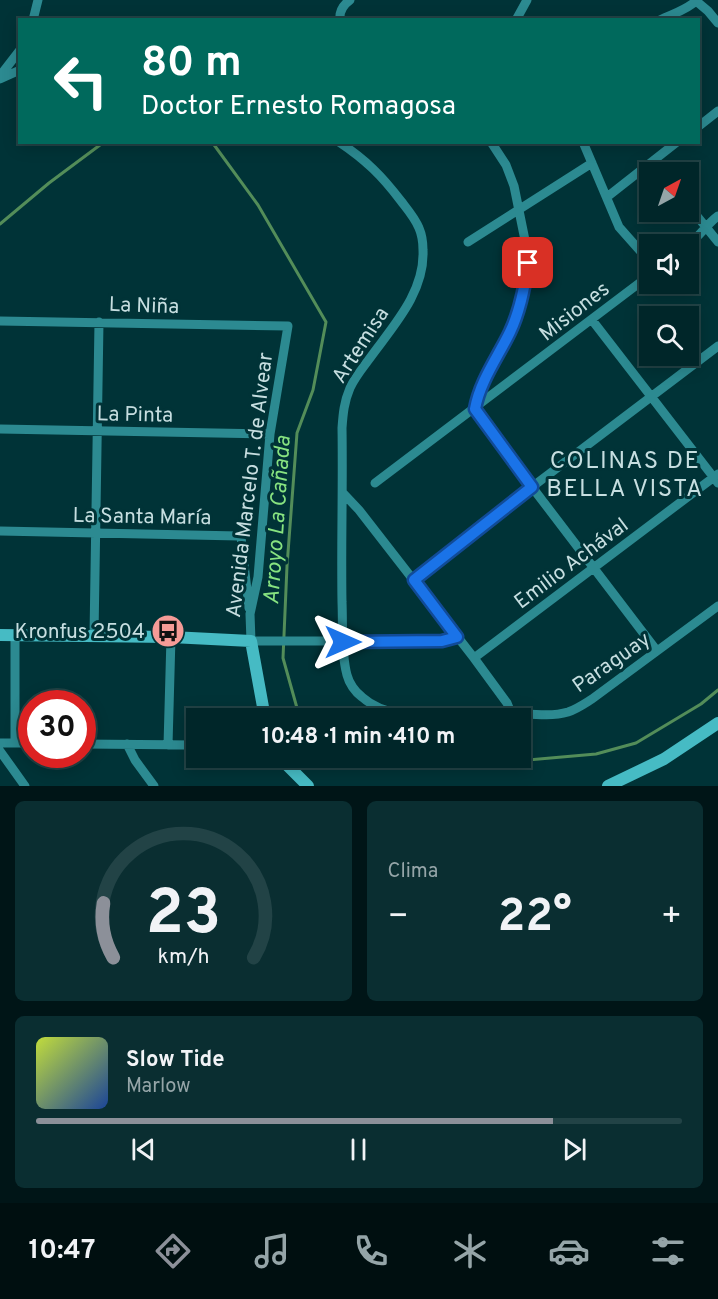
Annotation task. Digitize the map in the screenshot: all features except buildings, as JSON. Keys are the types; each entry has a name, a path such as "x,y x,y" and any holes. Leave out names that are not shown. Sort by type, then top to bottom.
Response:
{"main road":[{"path":"0,635 251,640"},
{"name":"Avenida Marcelo T. de Alvear","path":"251,640 263,708"},
{"path":"608,786 664,759 718,723"},
{"path":"290,768 308,786"}],"street":[{"path":"34,18 38,0"},
{"path":"340,18 340,11 350,0"},
{"path":"517,18 527,0"},
{"path":"664,18 692,5 696,0 718,23"},
{"path":"0,77 18,53"},
{"path":"0,77 18,71"},
{"path":"700,125 718,111"},
{"name":"Artemisa","path":"342,144 373,167 410,213 420,229 424,261 422,273 412,297 356,378 346,399 342,429 343,642"},
{"path":"492,144 506,165 514,186 527,250 526,276 516,318 482,385 475,409 657,651"},
{"path":"584,144 619,227 639,250"},
{"path":"607,197 674,144"},
{"path":"468,242 592,163"},
{"path":"699,236 718,216"},
{"path":"699,219 718,242"},
{"name":"Misiones","path":"375,483 639,284"},
{"path":"592,320 716,478"},
{"name":"La Niña","path":"0,321 288,326"},
{"path":"94,636 99,322"},
{"name":"Avenida Marcelo T. de Alvear","path":"251,640 250,614 258,577 270,434 288,326"},
{"path":"414,580 718,346"},
{"name":"La Pinta","path":"0,429 270,434"},
{"name":"Emilio Achával","path":"474,658 716,478"},
{"path":"343,493 414,580 509,708"},
{"name":"La Santa María","path":"0,531 239,536 241,537 250,614"},
{"name":"Paraguay","path":"531,714 567,712 579,707 718,606"},
{"path":"0,743 15,743 15,635"},
{"path":"168,745 171,637"},
{"path":"251,640 442,641 457,637"},
{"name":"Paraguay","path":"343,642 346,673 354,690 381,708"},
{"path":"96,744 186,745"},
{"path":"127,744 135,760 154,786"},
{"path":"0,752 26,786"}],"waterway":[{"name":"Arroyo La Cañada","path":"0,224 49,183 101,144"},
{"name":"Arroyo La Cañada","path":"213,144 258,205 326,322 313,390 297,433 287,566 283,658 297,708"},
{"name":"Arroyo La Cañada","path":"531,760 596,754 636,743 701,704 718,690"}],"place":[{"name":"Kronfus 2504","path":"168,631"}],"district":[{"name":"COLINAS DE BELLA VISTA","path":"625,474"}],"route":[{"path":"343,642 442,641 457,637 414,580 532,487 475,409 482,385 516,318 528,263"}]}
